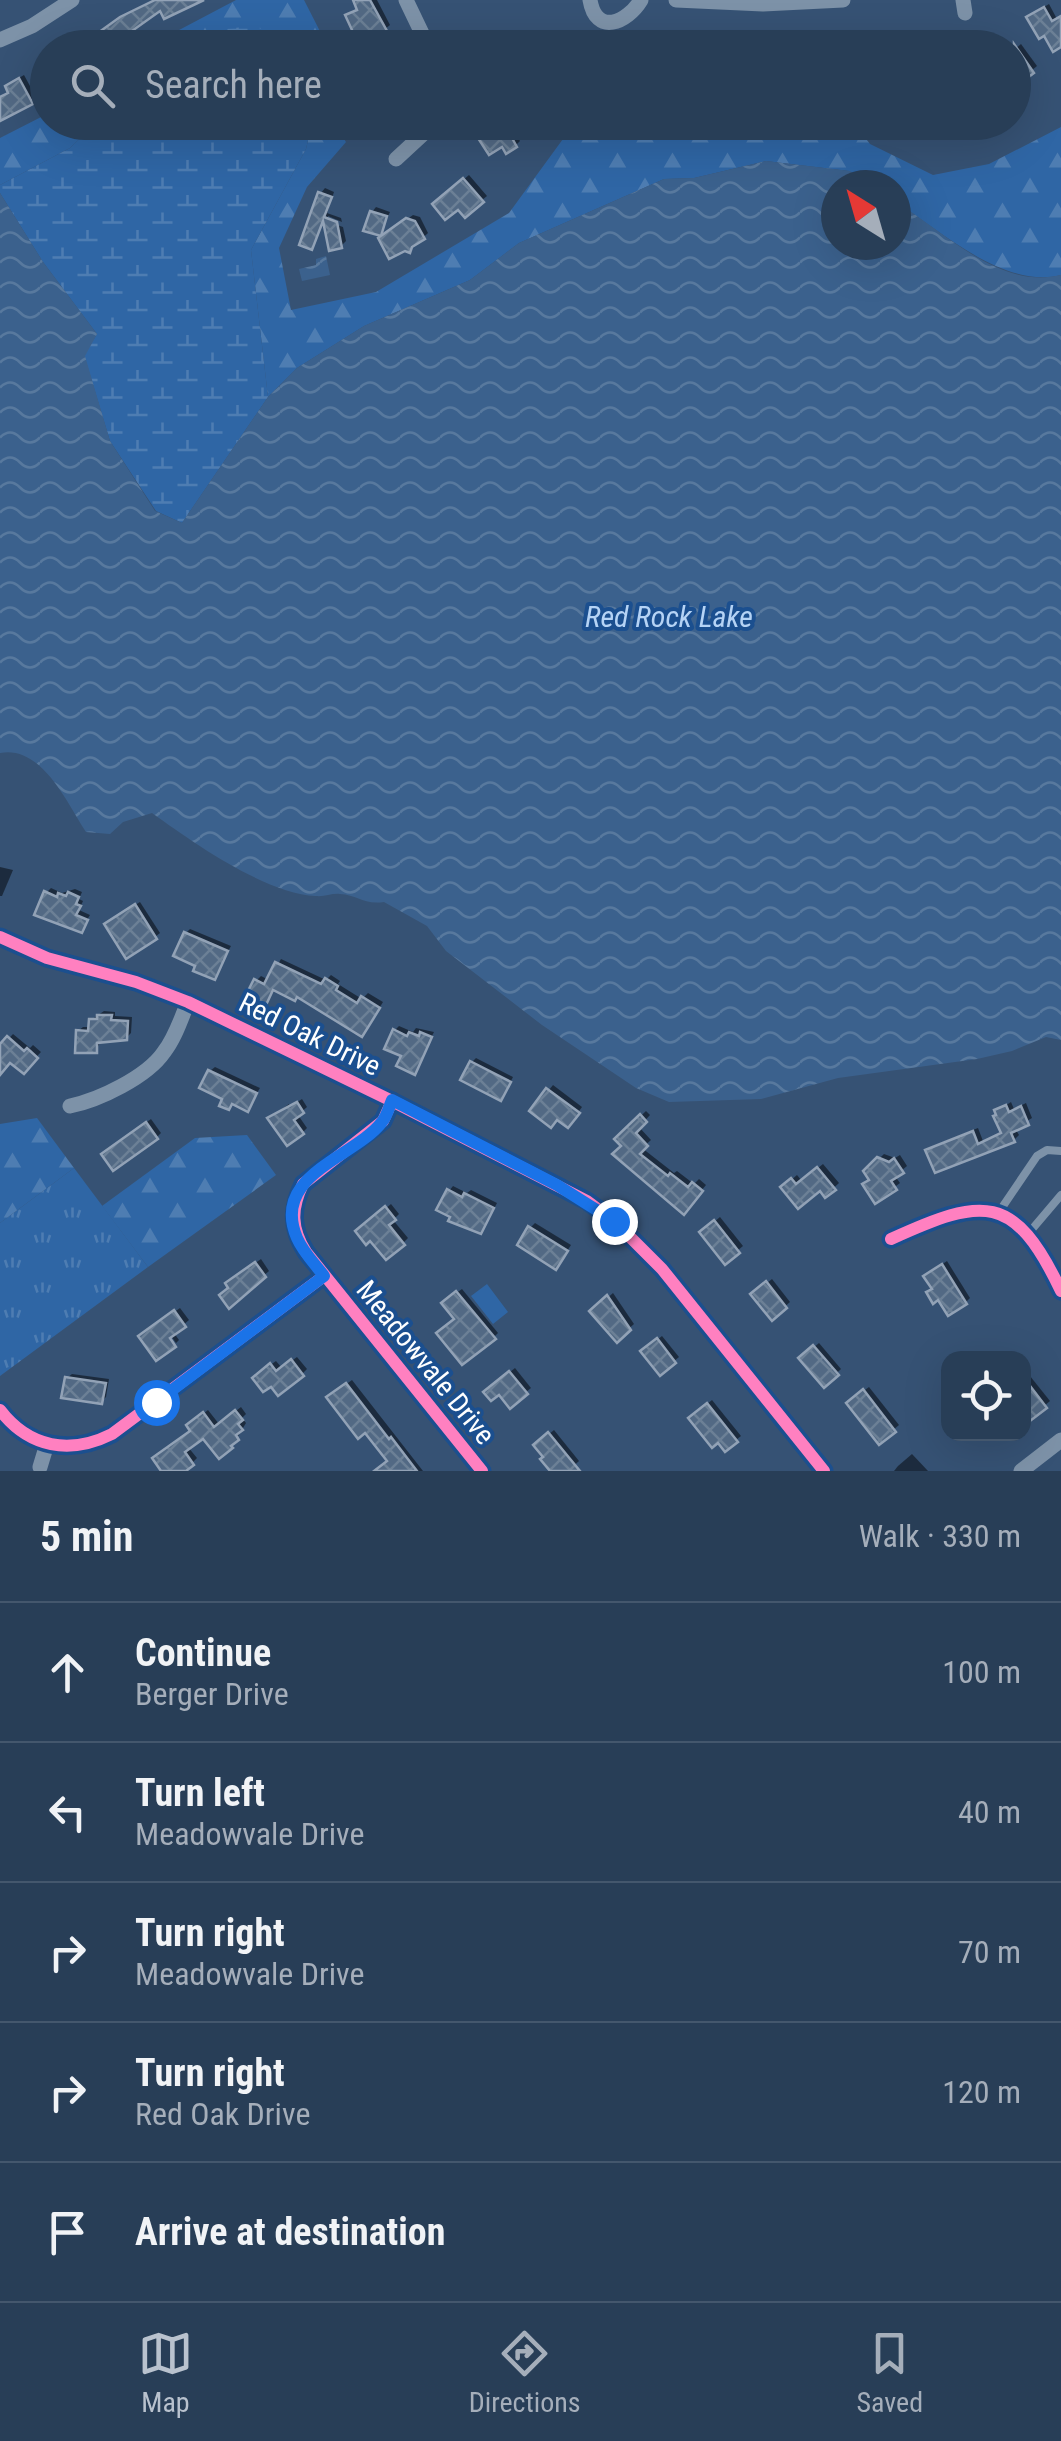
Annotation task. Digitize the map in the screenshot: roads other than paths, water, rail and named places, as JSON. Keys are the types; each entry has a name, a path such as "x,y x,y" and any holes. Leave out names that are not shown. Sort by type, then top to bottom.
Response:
{"street":[{"path":"0,40 32,26 72,0"},
{"path":"406,0 420,30"},
{"path":"590,0 593,12 602,20 617,23 626,19 641,0"},
{"path":"676,0 763,4 843,0"},
{"path":"396,159 417,140"},
{"name":"Red Oak Drive","path":"0,937 47,958 136,982 188,1002 392,1100 557,1185 614,1221 662,1269 824,1471"},
{"path":"70,1106 98,1100 153,1065 164,1054 188,1002"},
{"name":"Meadowvale Drive","path":"392,1100 383,1121 314,1172 296,1197 293,1226 298,1240 324,1276 482,1471"},
{"path":"890,1239 974,1209 999,1212 1036,1244 1061,1291"},
{"path":"0,1410 20,1431 47,1444 76,1447 112,1434 324,1276"},
{"path":"1021,1471 1061,1440"},
{"path":"40,1467 47,1444"}],"lane":[{"path":"999,1212 1037,1156 1047,1150 1061,1151"},
{"path":"1028,1234 1061,1195"}],"water":[{"name":"Red Rock Lake","path":"766,161 842,170 821,170 821,260 911,260 911,213 994,266 1038,277 1061,275 1061,1040 1046,1037 1012,1051 977,1059 838,1078 761,1099 669,1102 636,1088 542,1025 446,951 427,926 384,902 340,894 316,896 274,886 230,865 152,813 123,822 110,834 86,832 62,792 41,767 15,753 0,753 0,193 43,262 97,334 85,356 110,441 155,511 182,523 268,397 297,368 364,326 470,280 519,243 664,179 694,178"},
{"path":"326,256 330,275 302,281 299,269 316,265 316,259"}]}
